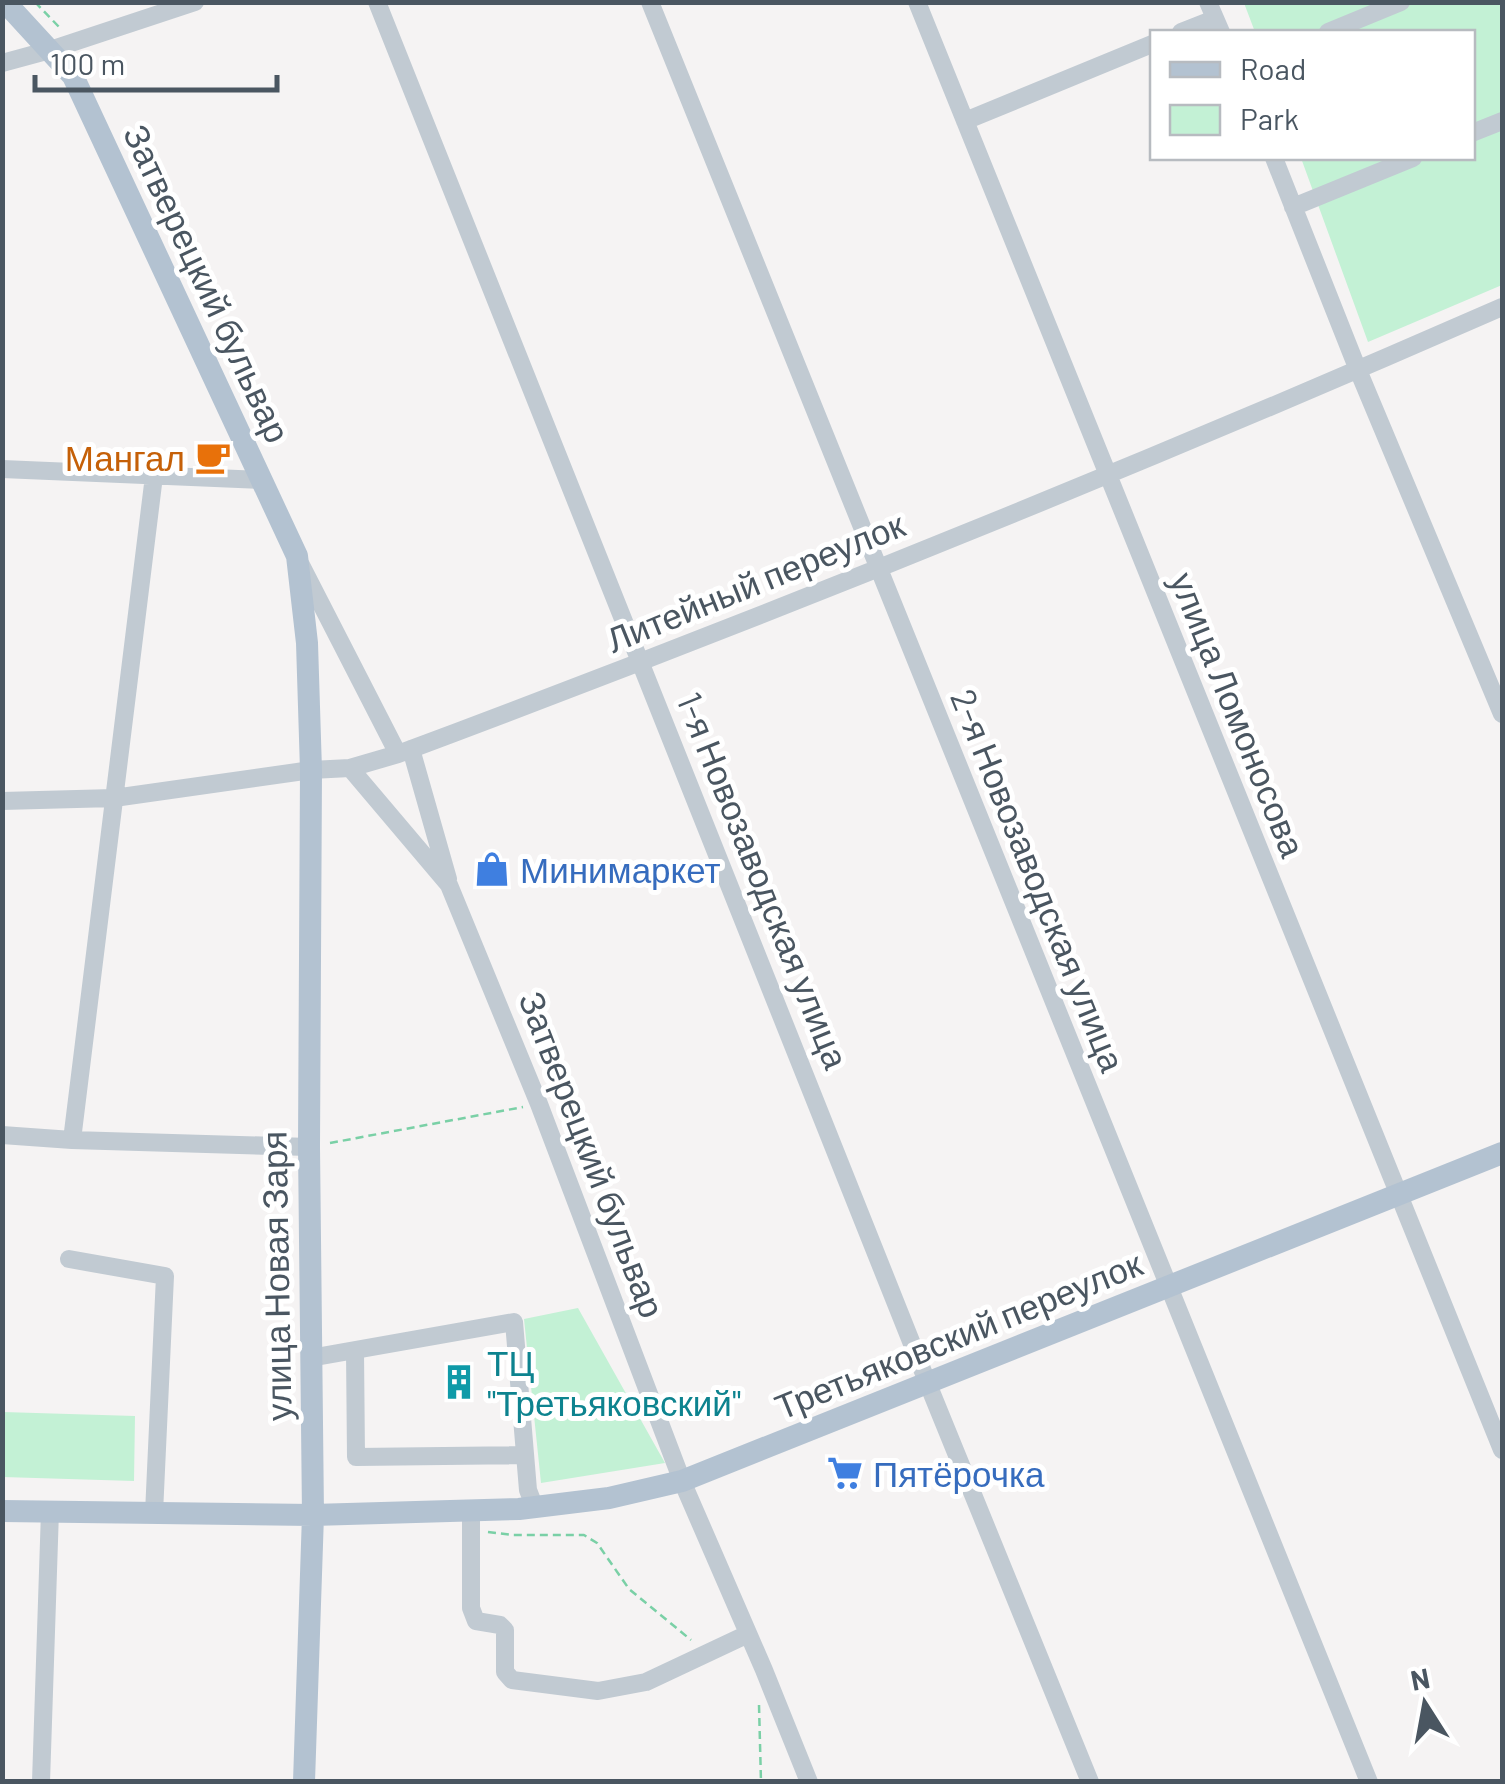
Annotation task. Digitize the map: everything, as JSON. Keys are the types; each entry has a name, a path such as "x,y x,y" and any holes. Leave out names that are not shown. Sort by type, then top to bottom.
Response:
{"main road":[{"name":"Затверецкий бульвар","path":"5,2 73,76 297,556 307,643 311,770"},
{"name":"улица Новая Заря","path":"304,1782 313,1515 308,1147 311,770"},
{"name":"Третьяковский переулок","path":"2,1511 471,1520 610,1498 682,1481 1502,1153"}],"street":[{"path":"2,63 195,2"},
{"name":"1-я Новозаводская улица","path":"377,2 1090,1782"},
{"name":"2-я Новозаводская улица","path":"650,2 1369,1782"},
{"name":"улица Ломоносова","path":"918,2 1502,1450"},
{"path":"1333,30 1401,2"},
{"path":"1185,30 1214,18"},
{"path":"964,121 1150,45"},
{"path":"1475,132 1502,121"},
{"path":"1275,160 1502,714"},
{"path":"1293,207 1408,160"},
{"name":"Литейный переулок","path":"2,801 114,798 350,768 405,752 878,568 1502,307"},
{"path":"2,468 262,480"},
{"path":"72,1140 154,476"},
{"name":"Затверецкий бульвар","path":"297,556 405,752 450,885 682,1481 809,1782"},
{"name":"Затверецкий бульвар","path":"350,768 450,885"},
{"path":"2,1135 308,1147"},
{"path":"70,1260 165,1276 154,1513"},
{"path":"310,1358 514,1322 524,1455 528,1490 535,1508"},
{"path":"355,1352 356,1457 524,1455"},
{"path":"42,1782 50,1512"},
{"path":"471,1520 471,1608 476,1620 500,1625 505,1630 505,1672 512,1680 598,1690 646,1682 748,1634"}],"path":[{"path":"35,2 60,28"},
{"path":"308,1147 538,1104"},
{"path":"471,1520 514,1535 584,1535 597,1543 629,1589 708,1653"},
{"path":"758,1704 760,1782"}],"green space":[{"path":"1244,3 1502,3 1502,285 1368,342 1302,160 1475,160 1475,30 1254,30"},
{"path":"578,1308 665,1463 541,1483 524,1319"},
{"path":"3,1412 135,1416 134,1481 3,1477"}],"place":[{"name":"Мангал","path":"213,457"},
{"name":"Минимаркет","path":"492,869"},
{"name":"ТЦ \"Третьяковский\"","path":"459,1382"},
{"name":"Пятёрочка","path":"845,1473"}]}
